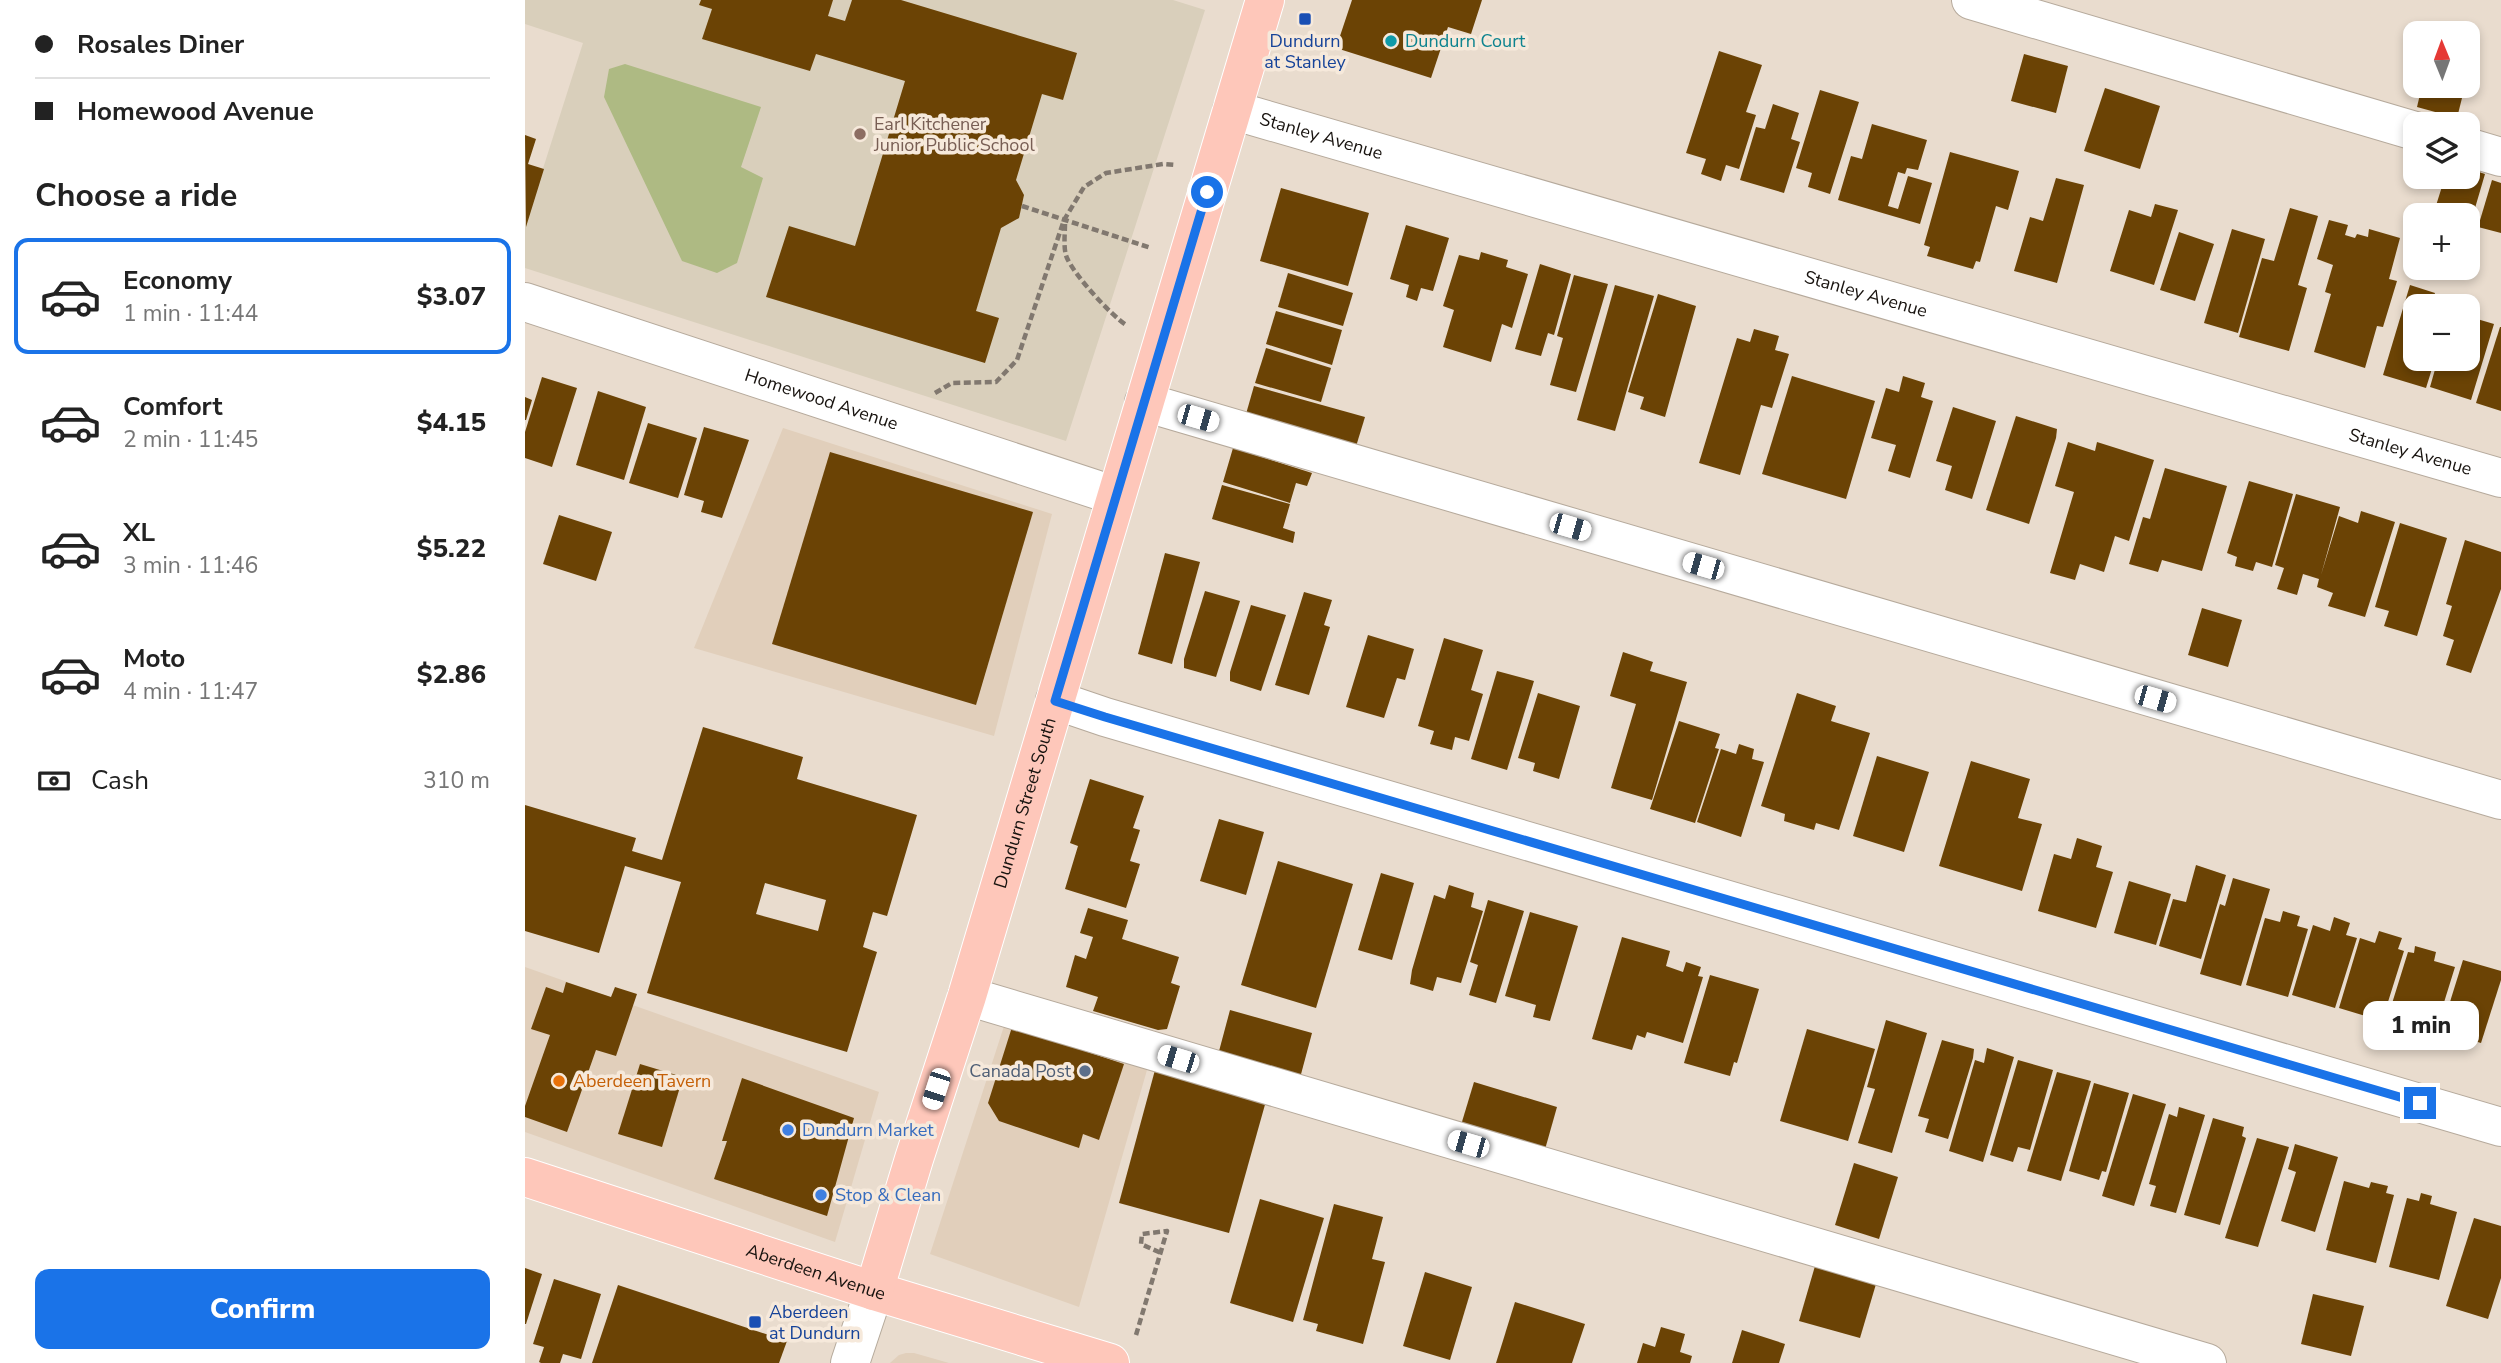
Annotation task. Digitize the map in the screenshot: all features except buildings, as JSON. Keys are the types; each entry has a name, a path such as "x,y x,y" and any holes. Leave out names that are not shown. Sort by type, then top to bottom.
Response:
{"main road":[{"name":"Dundurn Street South","path":"874,1291 913,1159 967,996 1265,0"},
{"name":"Aberdeen Avenue","path":"525,1177 874,1291 1122,1352"}],"street":[{"path":"1971,0 2403,127"},
{"name":"Stanley Avenue","path":"1232,110 2501,478"},
{"path":"2480,150 2501,156"},
{"name":"Homewood Avenue","path":"525,302 1116,496"},
{"path":"1144,402 2501,800"},
{"path":"1055,701 2501,1127"},
{"path":"967,996 2207,1363"},
{"name":"Dundurn Street South","path":"850,1363 874,1291"}],"path":[{"path":"907,427 921,400 952,383 996,382 1017,360 1064,220 1084,187 1106,173 1163,164 1214,169"},
{"path":"1022,206 1187,260"},
{"path":"1064,220 1066,257 1084,282 1117,319 1160,350"},
{"path":"1122,1352 1161,1253 1167,1231 1142,1234 1141,1244 1161,1253"}],"shaded area":[{"name":"Earl Kitchener Junior Public School","path":"525,0 1173,0 1205,10 1066,441 525,268 525,225 583,43 525,24"},
{"path":"783,428 1052,514 994,736 694,648"},
{"path":"525,967 879,1092 835,1242 525,1132"},
{"path":"1006,1020 1149,1063 1079,1307 930,1254"},
{"path":"906,1353 914,1353 949,1363 890,1363"}],"green space":[{"path":"625,64 761,107 741,167 763,178 737,263 717,273 682,261 604,97 609,69"}],"place":[{"name":"Dundurn at Stanley","path":"1305,19"},
{"name":"Dundurn Court","path":"1391,41"},
{"name":"Earl Kitchener Junior Public School","path":"860,134"},
{"name":"Canada Post","path":"1085,1071"},
{"name":"Aberdeen Tavern","path":"559,1081"},
{"name":"Dundurn Market","path":"788,1130"},
{"name":"Stop & Clean","path":"821,1195"},
{"name":"Aberdeen at Dundurn","path":"755,1322"}],"route":[{"path":"1207,192 1055,701 2420,1103"}]}
